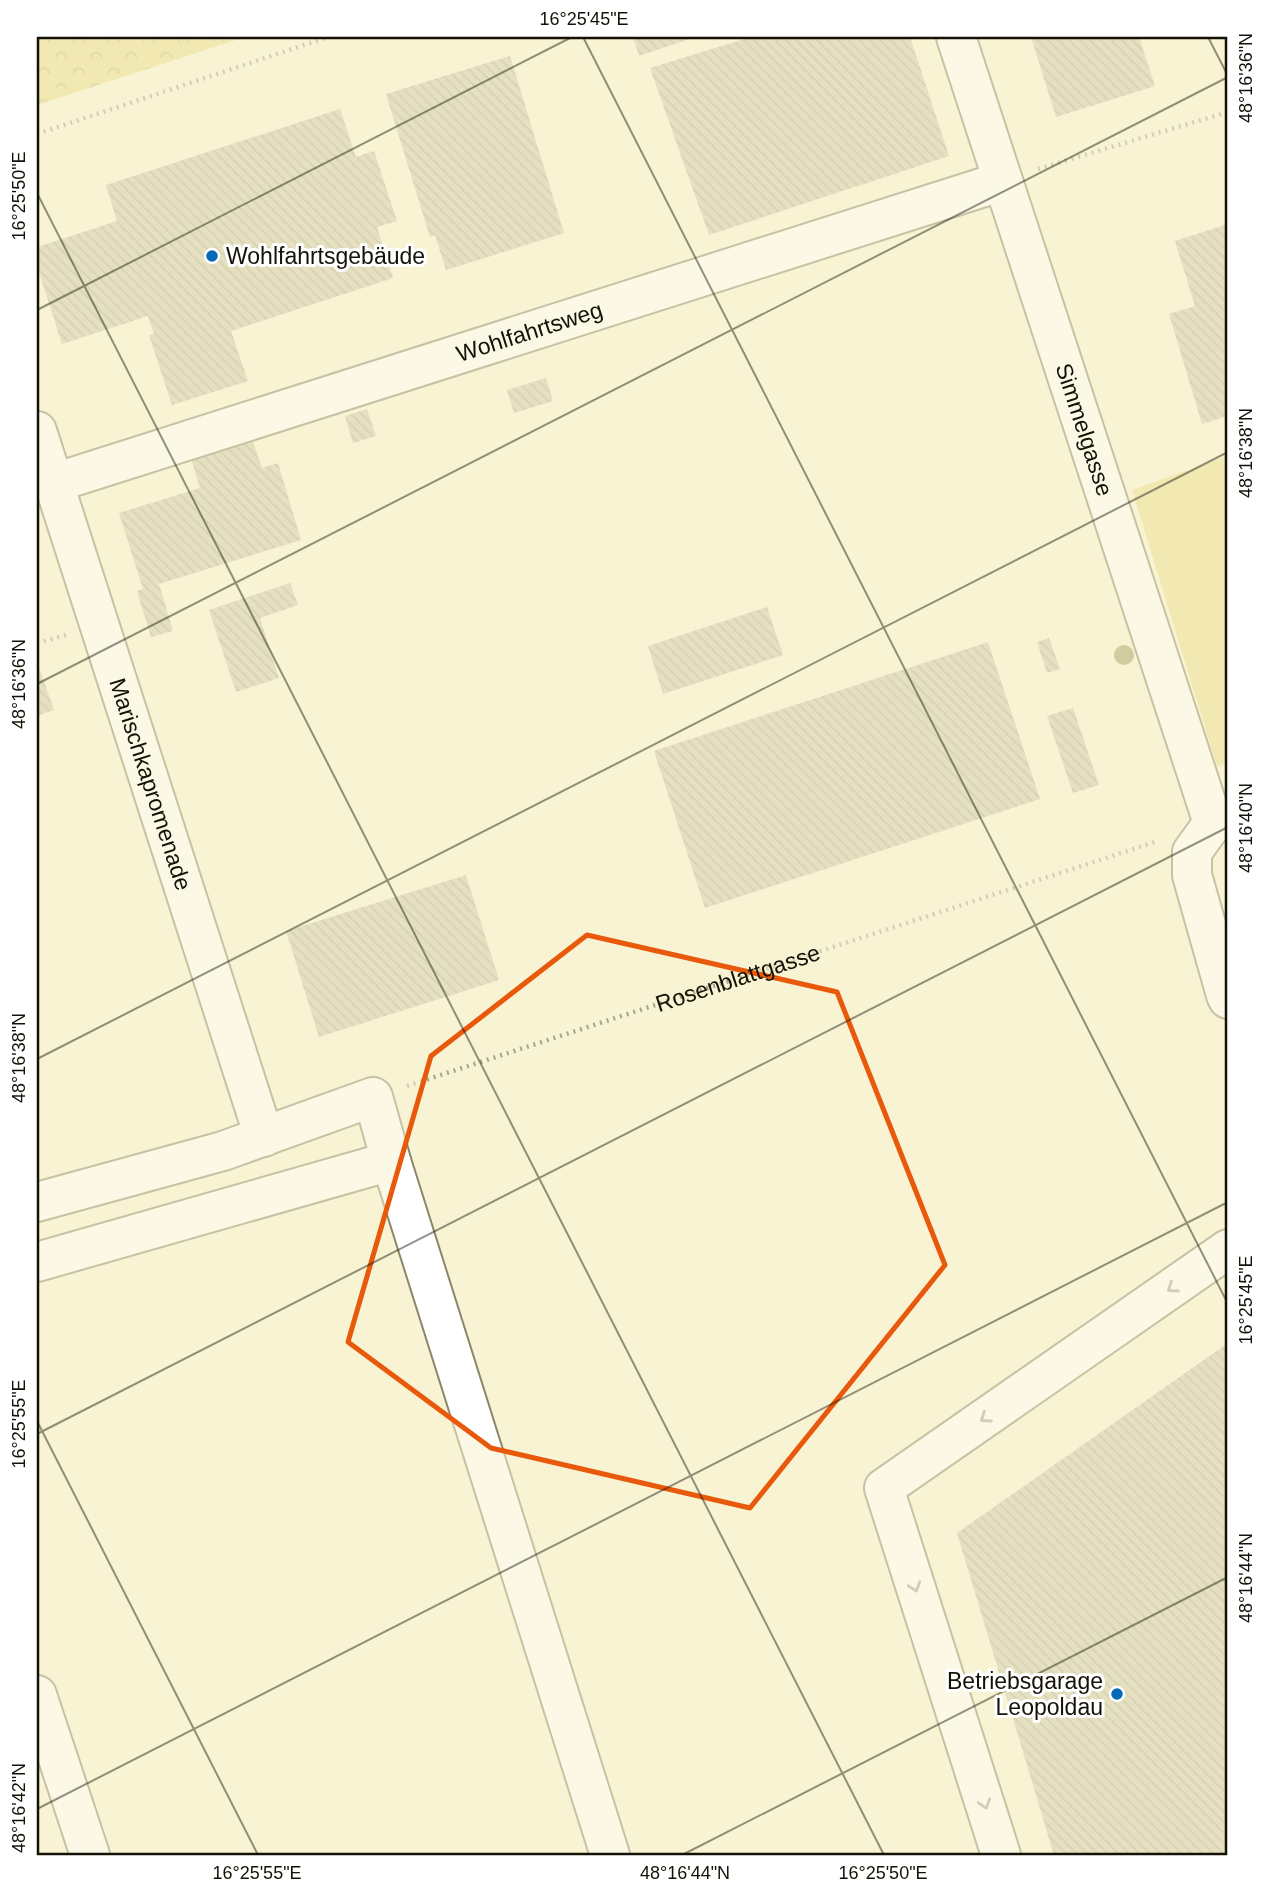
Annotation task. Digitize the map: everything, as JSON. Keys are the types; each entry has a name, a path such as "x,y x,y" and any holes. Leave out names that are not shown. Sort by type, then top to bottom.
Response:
{"street":[{"name":"Simmelgasse","path":"956,37 1213,823 1192,852 1192,875 1228,999"},
{"name":"Wohlfahrtsweg","path":"54,483 1003,181"},
{"name":"Marischkapromenade","path":"37,430 264,1137"},
{"path":"37,1202 223,1151 373,1097 610,1855"},
{"path":"37,1262 391,1161"},
{"path":"1001,1855 884,1488 1228,1249"},
{"path":"37,1695 90,1855"}],"path":[{"path":"37,134 328,37"},
{"path":"1003,181 1228,112"},
{"name":"Rosenblattgasse","path":"373,1097 1161,841"}],"highlighted area":[{"path":"587,935 837,992 945,1265 750,1508 491,1448 348,1342 431,1056"}],"green space":[{"path":"37,37 245,37 37,105"},
{"path":"1228,456 1228,763 1217,766 1132,490"}],"building":[{"path":"633,37 696,37 639,56"},
{"path":"751,37 910,37 949,156 709,235 650,68"},
{"path":"1031,37 1139,37 1155,86 1056,117"},
{"path":"510,56 564,233 446,270 435,235 430,237 386,94"},
{"name":"Wohlfahrtsgebäude","path":"340,109 356,157 374,151 397,221 377,227 393,278 231,331 248,381 172,405 149,335 154,334 148,316 62,344 37,266 37,247 117,221 106,185"},
{"path":"1228,224 1228,416 1202,424 1169,314 1195,306 1175,241"},
{"path":"546,378 553,401 514,413 507,390"},
{"path":"367,409 376,436 353,443 345,416"},
{"path":"252,438 262,468 278,463 301,540 159,584 173,631 151,637 137,591 143,589 119,513 200,488 191,458"},
{"path":"290,583 298,605 260,618 279,678 236,692 209,610"},
{"path":"767,607 783,655 663,694 648,646"},
{"path":"1049,638 1060,669 1047,673 1037,642"},
{"path":"988,642 1040,799 705,908 654,751"},
{"path":"40,670 54,710 37,716 37,671"},
{"path":"1073,708 1099,785 1073,793 1047,716"},
{"path":"466,875 499,980 319,1037 286,931"},
{"name":"Betriebsgarage Leopoldau","path":"1228,1343 1228,1855 1054,1855 957,1533"}],"place":[{"name":"Wohlfahrtsgebäude","path":"212,256"},
{"name":"Betriebsgarage Leopoldau","path":"1117,1694"}]}
